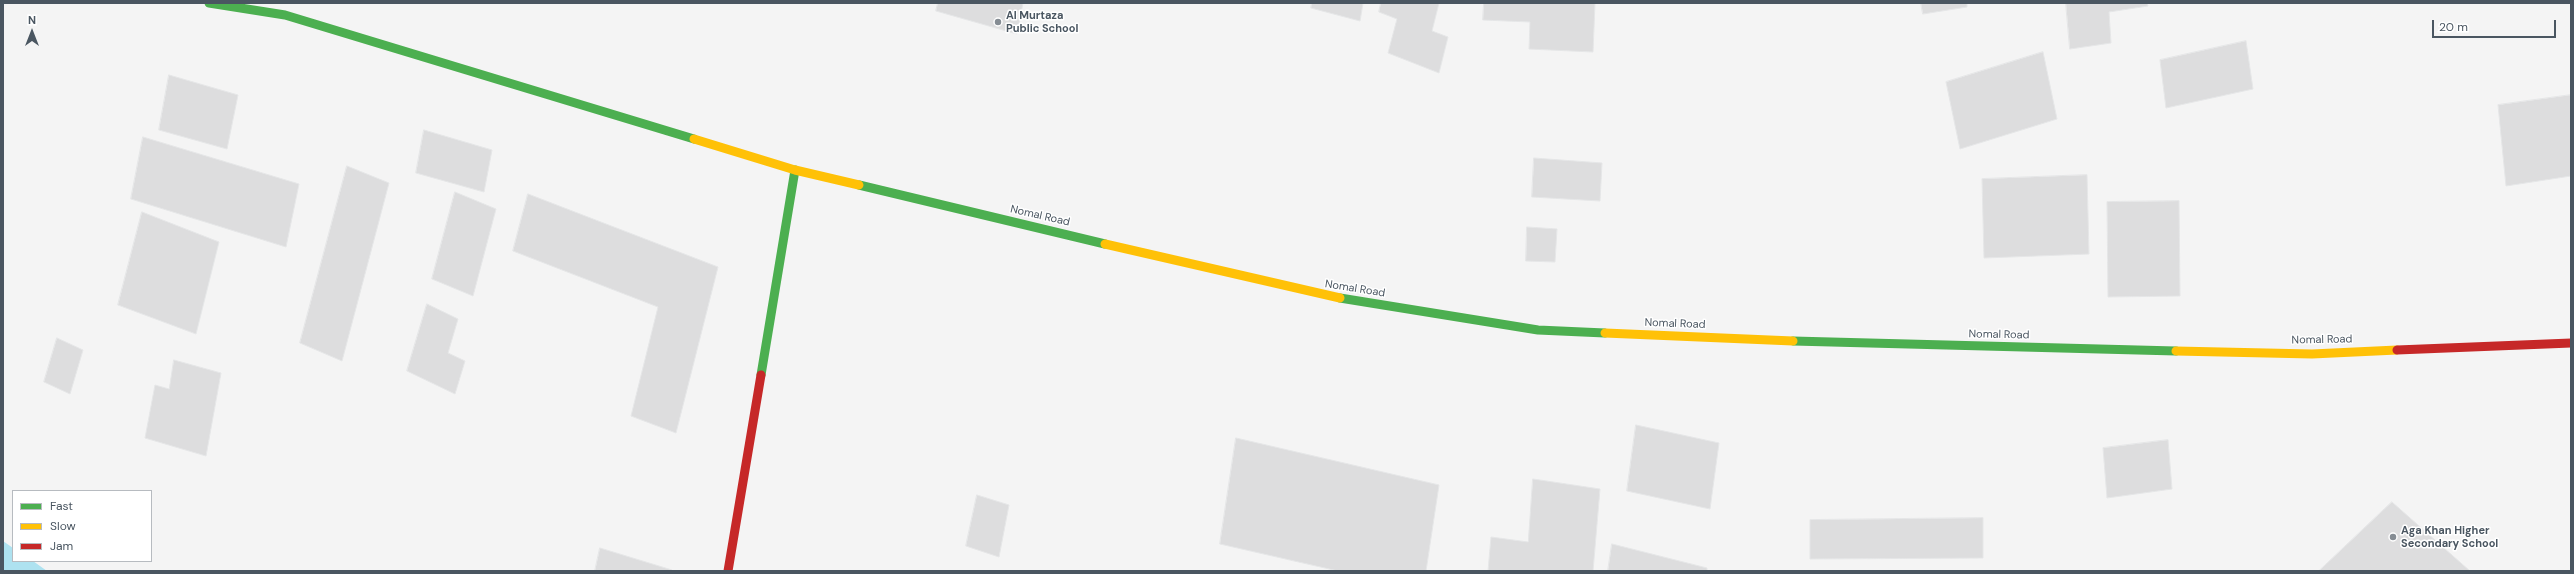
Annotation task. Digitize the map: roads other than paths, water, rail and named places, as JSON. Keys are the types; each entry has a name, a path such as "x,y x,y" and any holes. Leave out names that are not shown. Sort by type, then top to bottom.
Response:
{"main road":[{"name":"Nomal Road","path":"209,3 285,16 795,170 1325,296 1538,330 1862,344 2304,354 2571,343"},
{"path":"728,571 795,170"}],"water":[{"path":"3,541 12,547 12,562 34,562 47,571 3,571"}],"place":[{"name":"Al Murtaza Public School","path":"998,22"},
{"name":"Aga Khan Higher Secondary School","path":"2393,537"}]}
